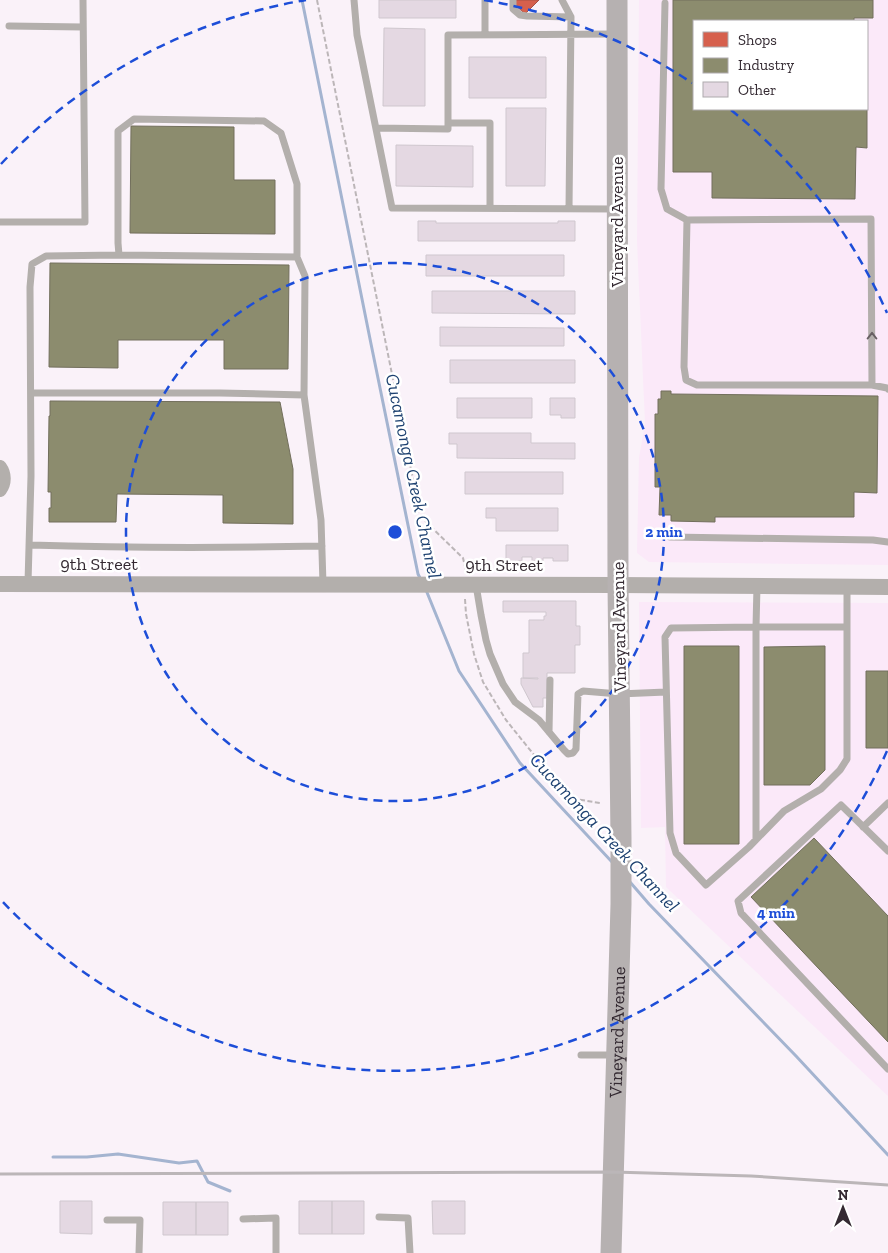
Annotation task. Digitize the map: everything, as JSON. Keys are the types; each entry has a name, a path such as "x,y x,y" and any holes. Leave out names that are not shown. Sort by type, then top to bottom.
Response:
{"main road":[{"name":"Vineyard Avenue","path":"611,1253 621,904 618,585 617,0"}],"street":[{"path":"0,468 4,478 4,486 0,490"},
{"name":"9th Street","path":"0,584 888,587"}],"lane":[{"path":"0,222 84,222 83,0"},
{"path":"354,0 357,35 392,208 617,209"},
{"path":"485,0 485,34"},
{"path":"513,0 513,9 520,15 571,17"},
{"path":"562,0 571,17 572,34 569,209"},
{"path":"665,3 662,189 667,209 687,220 872,219 872,385"},
{"path":"9,26 83,27"},
{"path":"376,128 448,129 448,34 617,34"},
{"path":"119,255 118,131 134,119 264,121 281,132 297,184 297,257 305,276 304,395 321,520 323,585"},
{"path":"448,123 490,123 490,208"},
{"path":"687,220 684,367 686,380 697,386 872,385 888,389"},
{"path":"28,584 32,393 30,287 32,264 46,256 297,257"},
{"path":"32,393 304,395"},
{"path":"670,537 873,540 888,542"},
{"path":"30,545 212,548 322,546"},
{"path":"476,585 486,640 503,684 515,702 539,720 568,754 573,753 576,749 578,694 583,692 619,694 666,692"},
{"path":"756,839 757,586"},
{"path":"847,587 847,627 847,759 840,770 821,789 784,811 706,885 676,853 670,833 665,637 671,628 847,627"},
{"path":"549,733 550,680"},
{"path":"863,827 888,803"},
{"path":"888,851 841,805 738,901 741,913 888,1069"},
{"path":"581,1055 616,1055"},
{"path":"380,1217 408,1218 410,1253"},
{"path":"243,1219 276,1218 276,1253"},
{"path":"107,1220 140,1220 139,1253"}],"path":[{"path":"318,0 420,514 463,558 466,570"},
{"path":"465,600 474,654 483,682 506,720 559,786 575,799 600,803"}],"shaded area":[{"path":"639,0 888,0 888,565 649,562 637,553 639,458 645,423 637,241"},
{"path":"639,602 888,603 888,1096 666,887 665,827 641,828"}],"building: Shops":[{"path":"516,0 539,0 525,14 513,3"}],"building: Industry":[{"path":"673,0 873,0 873,18 854,18 854,20 693,20 693,110 867,110 867,148 856,147 855,199 712,198 712,172 673,172"},
{"path":"131,126 234,127 234,180 275,180 275,234 130,233"},
{"path":"50,263 289,265 288,369 224,369 224,340 118,340 118,368 49,367"},
{"path":"661,391 671,391 671,394 878,396 877,493 854,492 854,517 715,517 715,522 671,521 671,515 659,515 660,487 655,487 655,414 658,414 658,399 661,399"},
{"path":"50,401 280,402 293,469 293,524 223,523 223,495 117,494 116,522 49,522 49,508 51,508 51,492 48,492"},
{"path":"684,646 739,646 739,844 684,844"},
{"path":"825,646 825,770 810,785 764,785 764,647"},
{"path":"866,671 888,671 888,748 866,748"},
{"path":"814,838 888,916 888,1042 751,897"}],"building: Other":[{"path":"379,0 456,0 456,18 379,18"},
{"path":"384,28 425,29 425,106 383,106"},
{"path":"469,57 546,57 546,98 469,98"},
{"path":"506,108 546,108 545,186 506,186"},
{"path":"396,145 473,146 473,187 396,186"},
{"path":"418,221 436,221 436,223 558,223 558,221 575,221 575,241 418,241"},
{"path":"426,255 564,255 564,276 426,276"},
{"path":"432,291 575,291 575,314 432,313"},
{"path":"440,327 564,328 564,346 440,346"},
{"path":"450,360 575,360 575,383 450,383"},
{"path":"457,398 532,398 532,418 457,418"},
{"path":"550,398 575,398 575,418 561,418 561,415 550,415"},
{"path":"449,433 531,433 531,443 575,443 575,459 457,458 457,444 449,444"},
{"path":"465,472 563,472 563,494 465,494"},
{"path":"486,508 558,508 558,531 496,531 496,518 486,518"},
{"path":"506,545 568,545 568,561 553,561 553,558 543,558 543,561 532,561 532,557 522,557 522,561 506,561"},
{"path":"503,601 576,601 576,626 580,626 580,645 575,645 575,673 547,673 547,698 543,698 543,707 533,707 521,684 521,678 538,679 523,678 523,653 529,653 529,620 544,620 546,612 503,612"},
{"path":"60,1201 92,1201 92,1234 60,1233"},
{"path":"299,1201 332,1201 332,1234 299,1234"},
{"path":"332,1201 364,1201 364,1234 332,1234"},
{"path":"432,1201 465,1201 465,1234 433,1234"},
{"path":"163,1202 196,1202 196,1235 163,1235"},
{"path":"196,1202 228,1202 228,1235 196,1235"}],"waterway":[{"name":"Cucamonga Creek Channel","path":"302,0 403,502 418,574 421,580"},
{"name":"Cucamonga Creek Channel","path":"426,590 459,671 520,763 612,862"},
{"name":"Cucamonga Creek Channel","path":"630,882 888,1155"},
{"path":"53,1157 87,1157 118,1154 179,1163 197,1161 208,1182 230,1191"}],"railway":[{"path":"0,1174 613,1172 751,1176 888,1185"}]}
